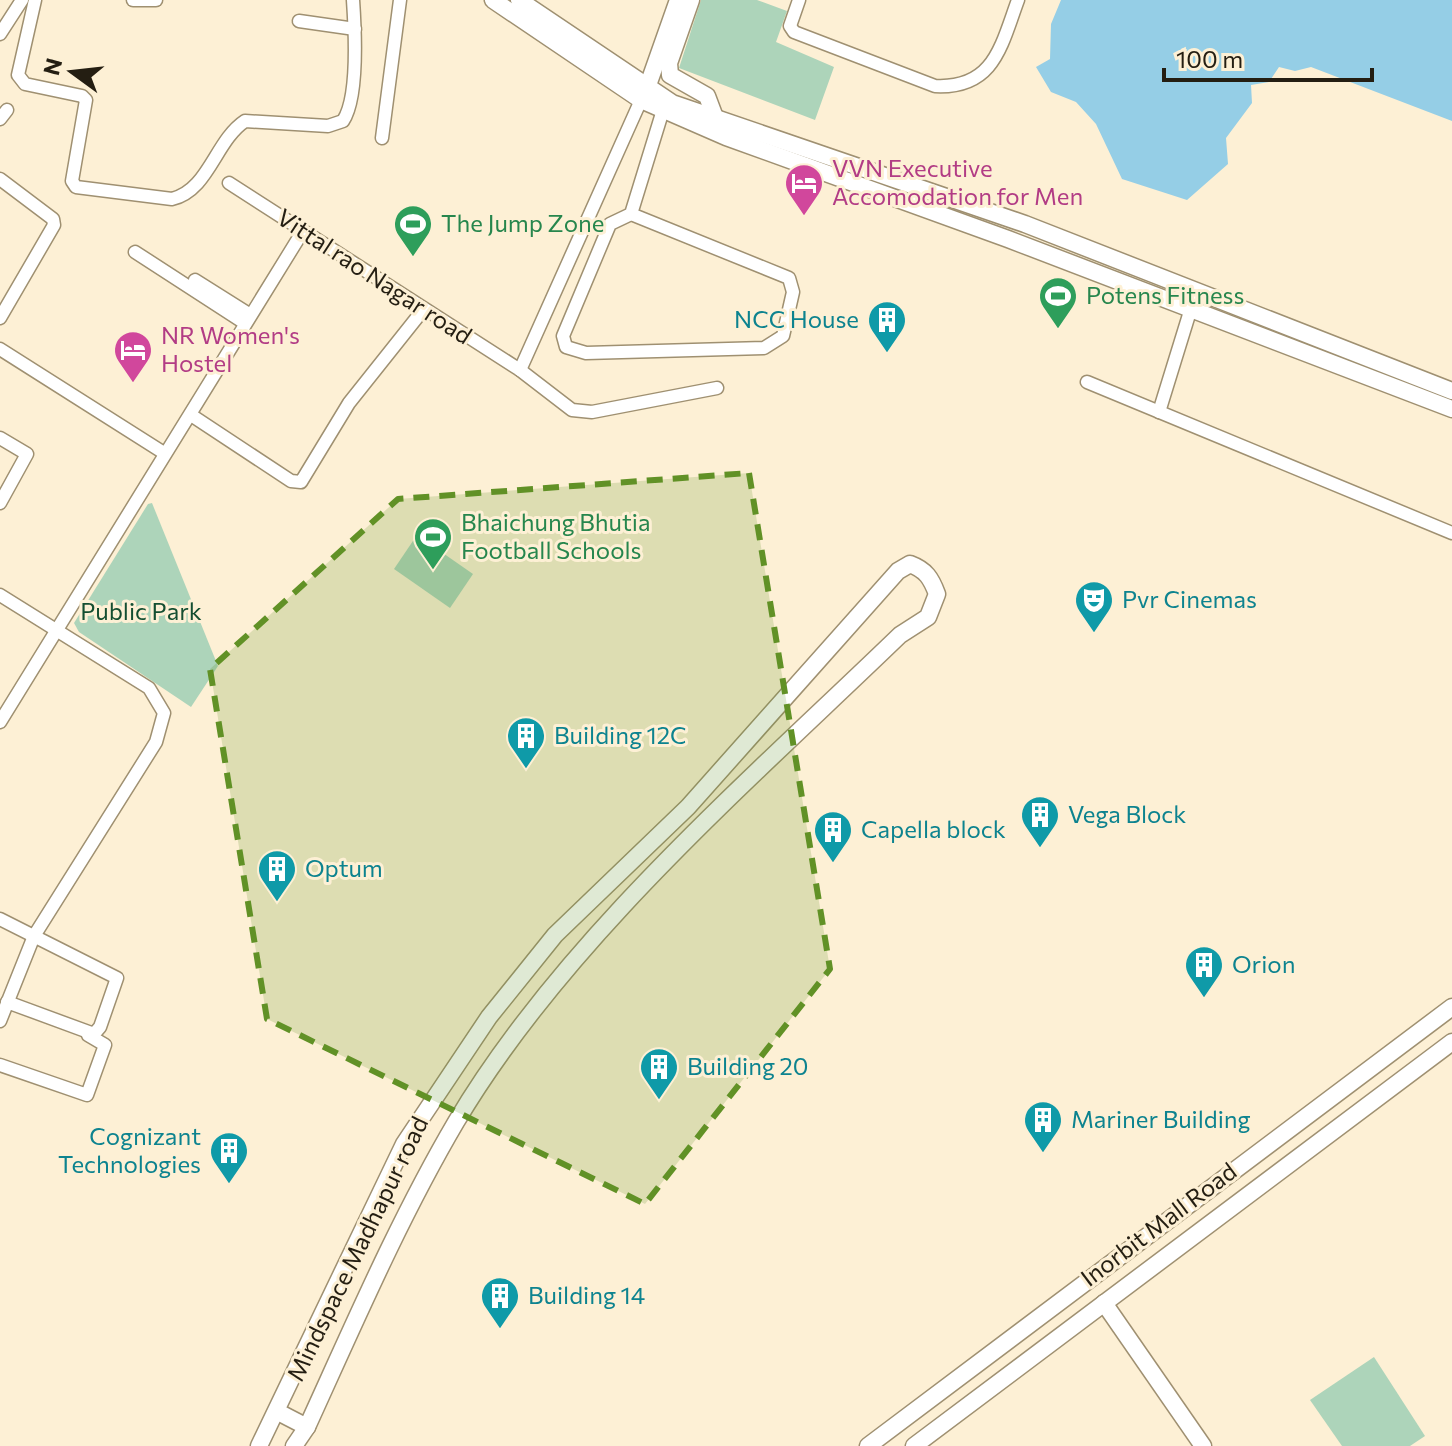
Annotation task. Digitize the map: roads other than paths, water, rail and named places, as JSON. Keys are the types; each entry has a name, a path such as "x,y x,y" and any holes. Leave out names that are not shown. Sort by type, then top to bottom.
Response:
{"main road":[{"path":"493,0 651,99 736,141 1452,391"},
{"path":"519,0 651,99 1025,224 1193,300 1452,409"},
{"path":"651,99 678,0"},
{"path":"691,0 669,63 670,75 707,96 716,120"},
{"name":"Mindspace Madhapur road","path":"259,1446 278,1412 326,1302 404,1144 447,1077 555,935 688,807 898,571 910,564 930,577 937,594 928,617 900,635 704,826 559,979 460,1116 382,1263 307,1427 294,1446"},
{"path":"688,807 704,826"},
{"name":"Inorbit Mall Road","path":"868,1446 1452,1007"},
{"name":"Inorbit Mall Road","path":"914,1446 1452,1042"},
{"path":"1104,1303 1203,1446"},
{"path":"278,1412 307,1427"}],"street":[{"path":"0,34 22,0"},
{"path":"35,0 18,75 25,84 82,96 86,100 72,181 76,187 159,199 184,196 198,183 234,128 245,121 328,126 343,121 349,106 355,29 353,0"},
{"path":"133,0 156,0"},
{"path":"382,138 400,0"},
{"path":"799,0 790,26 794,32 935,86 978,77 986,71 1000,47 1018,0"},
{"path":"299,21 355,29"},
{"path":"631,214 651,99"},
{"path":"520,370 651,99"},
{"path":"0,179 53,219 54,225 0,318"},
{"name":"Vittal rao Nagar road","path":"229,183 520,370 562,404 581,413 717,388"},
{"path":"631,214 789,278 793,292 783,336 764,348 572,352 566,347 563,336 610,224 631,214"},
{"path":"0,722 164,453 191,415 246,318 303,231"},
{"path":"135,252 246,318"},
{"path":"195,280 246,318"},
{"path":"1159,412 1193,300"},
{"path":"191,415 291,481 301,482 349,403 423,310"},
{"path":"540,326 563,336"},
{"path":"0,349 164,453"},
{"path":"1087,382 1452,533"},
{"path":"0,438 27,454 0,503"},
{"path":"0,595 149,688 164,713 156,742 34,936 0,1021"},
{"path":"0,919 117,978 100,1027 94,1034 6,1005"},
{"path":"0,1065 87,1095 105,1045 102,1040 6,1005"}],"water":[{"path":"1061,0 1452,0 1452,121 1311,67 1295,71 1279,67 1269,82 1251,85 1252,103 1226,138 1228,164 1187,200 1122,179 1096,124 1076,102 1051,92 1036,67 1050,59 1051,24"}],"place":[{"name":"VVN Executive Accomodation for Men","path":"804,217"},
{"name":"The Jump Zone","path":"413,258"},
{"name":"Potens Fitness","path":"1058,330"},
{"name":"NCC House","path":"887,354"},
{"name":"NR Women's Hostel","path":"133,384"},
{"name":"Bhaichung Bhutia Football Schools","path":"433,571"},
{"name":"Pvr Cinemas","path":"1094,634"},
{"name":"Building 12C","path":"526,770"},
{"name":"Vega Block","path":"1040,849"},
{"name":"Capella block","path":"833,864"},
{"name":"Optum","path":"277,903"},
{"name":"Orion","path":"1204,999"},
{"name":"Building 20","path":"659,1101"},
{"name":"Mariner Building","path":"1043,1154"},
{"name":"Cognizant Technologies","path":"229,1185"},
{"name":"Building 14","path":"500,1330"}],"park label":[{"name":"Public Park","path":"141,612"}]}
